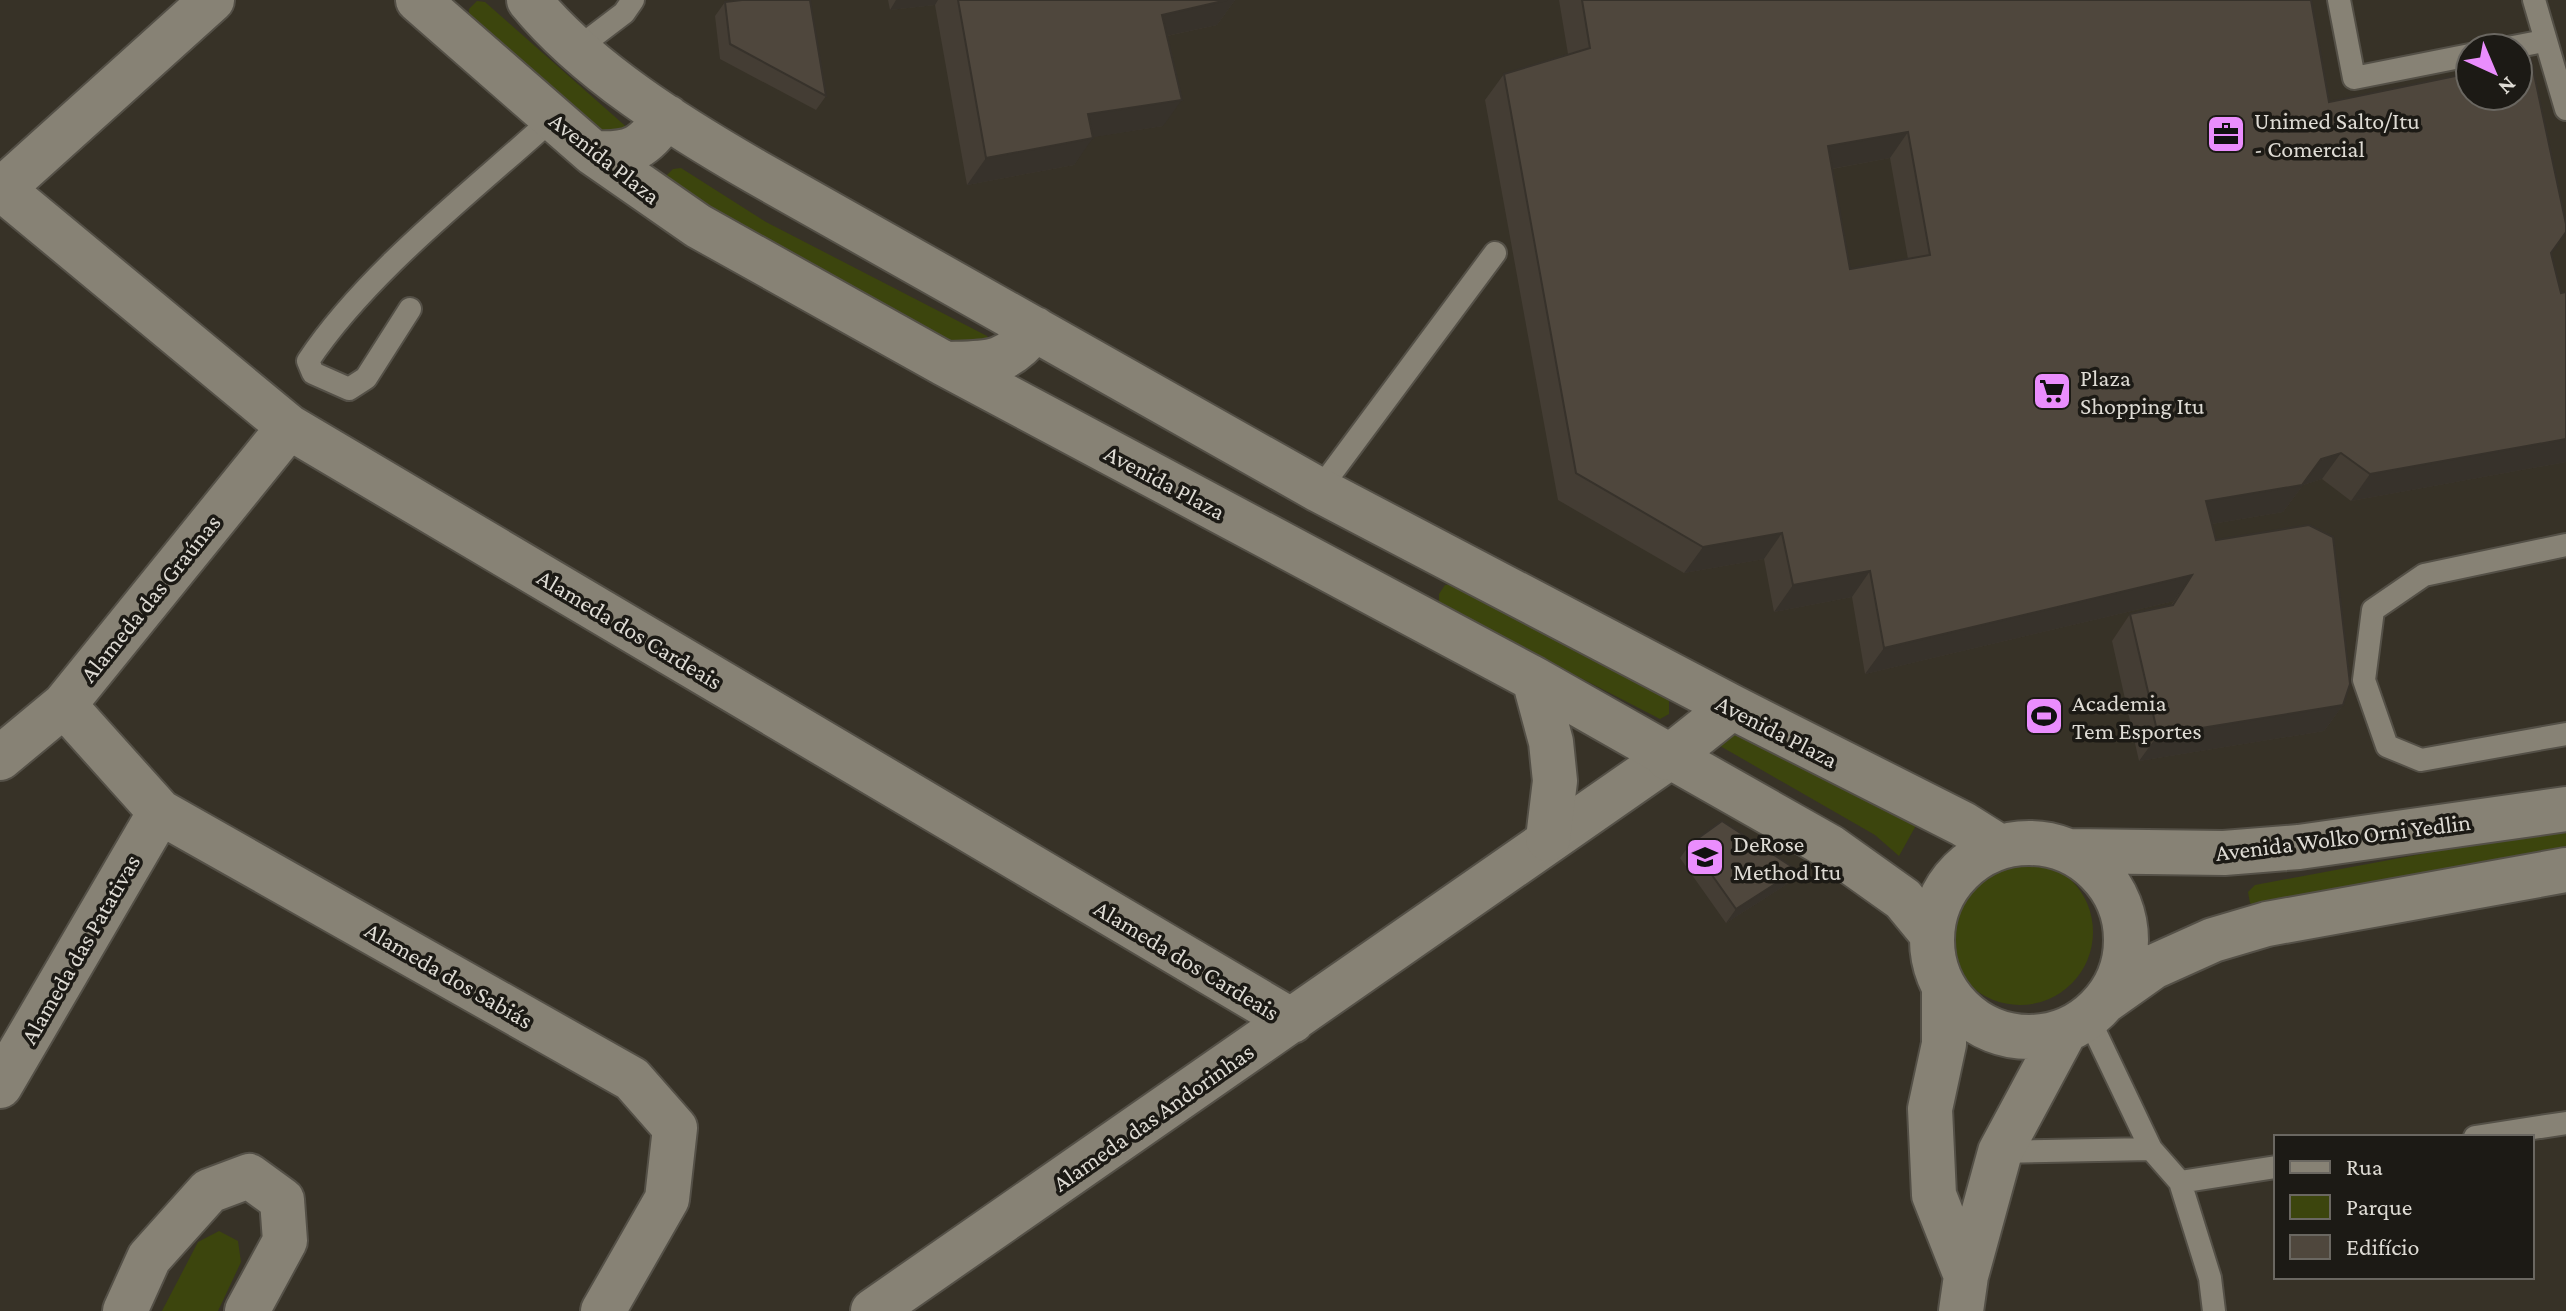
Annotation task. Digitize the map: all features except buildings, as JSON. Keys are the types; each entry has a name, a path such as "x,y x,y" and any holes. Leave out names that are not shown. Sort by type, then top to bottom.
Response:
{"street":[{"path":"131,72 153,37 169,0"},
{"path":"1,190 212,0"},
{"name":"Avenida Plaza","path":"418,0 593,153 698,226 945,364 1534,679 1668,758 1830,847 1903,899 1931,933"},
{"name":"Avenida Plaza","path":"529,0 578,48 667,117 756,172 1319,490 1732,707 1963,824 1998,846"},
{"path":"593,153 625,154 647,141 667,117"},
{"name":"Alameda dos Cardeais","path":"1,190 289,427 1292,1021"},
{"path":"945,364 1002,360 1019,350 1035,329"},
{"name":"Alameda das Graúnas","path":"0,758 64,705 289,427"},
{"path":"1534,679 1551,742 1555,781 1548,839"},
{"name":"Alameda dos Sabiás","path":"64,705 160,812 632,1079 675,1128 667,1199 603,1311"},
{"name":"Alameda das Andorinhas","path":"873,1311 1668,758 1732,707"},
{"name":"Avenida Wolko Orni Yedlin","path":"2071,851 2224,853 2299,847 2566,809"},
{"name":"Alameda das Patativas","path":"0,1086 160,812"},
{"path":"2039,842 2071,851 2099,871 2119,900 2127,934 2122,970 2086,1016 2000,1152 1964,1294 1934,1195 1930,1109 1944,1044 1944,989 1931,933 1942,896 1965,866 1998,846 2039,842"},
{"path":"1944,989 1966,1015 1996,1032 2030,1037 2086,1016 2153,967 2213,940 2267,924 2566,870"},
{"path":"125,1311 149,1258 209,1191 249,1176 282,1200 285,1241 247,1311"}],"lane":[{"path":"578,48 624,13 633,0"},
{"path":"2339,0 2354,78 2454,58"},
{"path":"2534,0 2566,109"},
{"path":"2534,43 2544,41"},
{"path":"410,309 366,378 349,389 313,373 308,361 333,323 370,284 552,119"},
{"path":"1319,490 1495,253"},
{"path":"2566,545 2424,575 2373,610 2364,680 2387,746 2421,760 2566,734"},
{"path":"2086,1016 2151,1149 2180,1182 2210,1278 2214,1311"},
{"path":"2488,1135 2566,1123"},
{"path":"2000,1152 2151,1149"},
{"path":"2180,1182 2274,1167"}],"green space":[{"path":"477,1 485,2 631,131 614,145 469,18 469,9"},
{"path":"681,168 766,222 987,336 994,347 971,354 755,242 664,178 673,169"},
{"path":"1456,584 1669,697 1669,714 1660,719 1439,605 1439,594 1445,585"},
{"path":"1733,726 1919,820 1899,856 1875,835 1708,739"},
{"path":"2566,827 2566,853 2258,909 2250,903 2248,892 2255,885"},
{"path":"2020,859 2048,864 2072,880 2088,904 2093,932 2088,960 2072,984 2048,1000 2020,1005 1992,1000 1968,984 1952,960 1947,932 1952,904 1968,880 1992,864"},
{"path":"219,1231 238,1241 241,1262 218,1311 162,1311 198,1242"}],"place":[{"name":"Unimed Salto/Itu - Comercial","path":"2226,134"},
{"name":"Plaza Shopping Itu","path":"2052,391"},
{"name":"Academia Tem Esportes","path":"2044,716"},
{"name":"DeRose Method Itu","path":"1705,857"}]}
